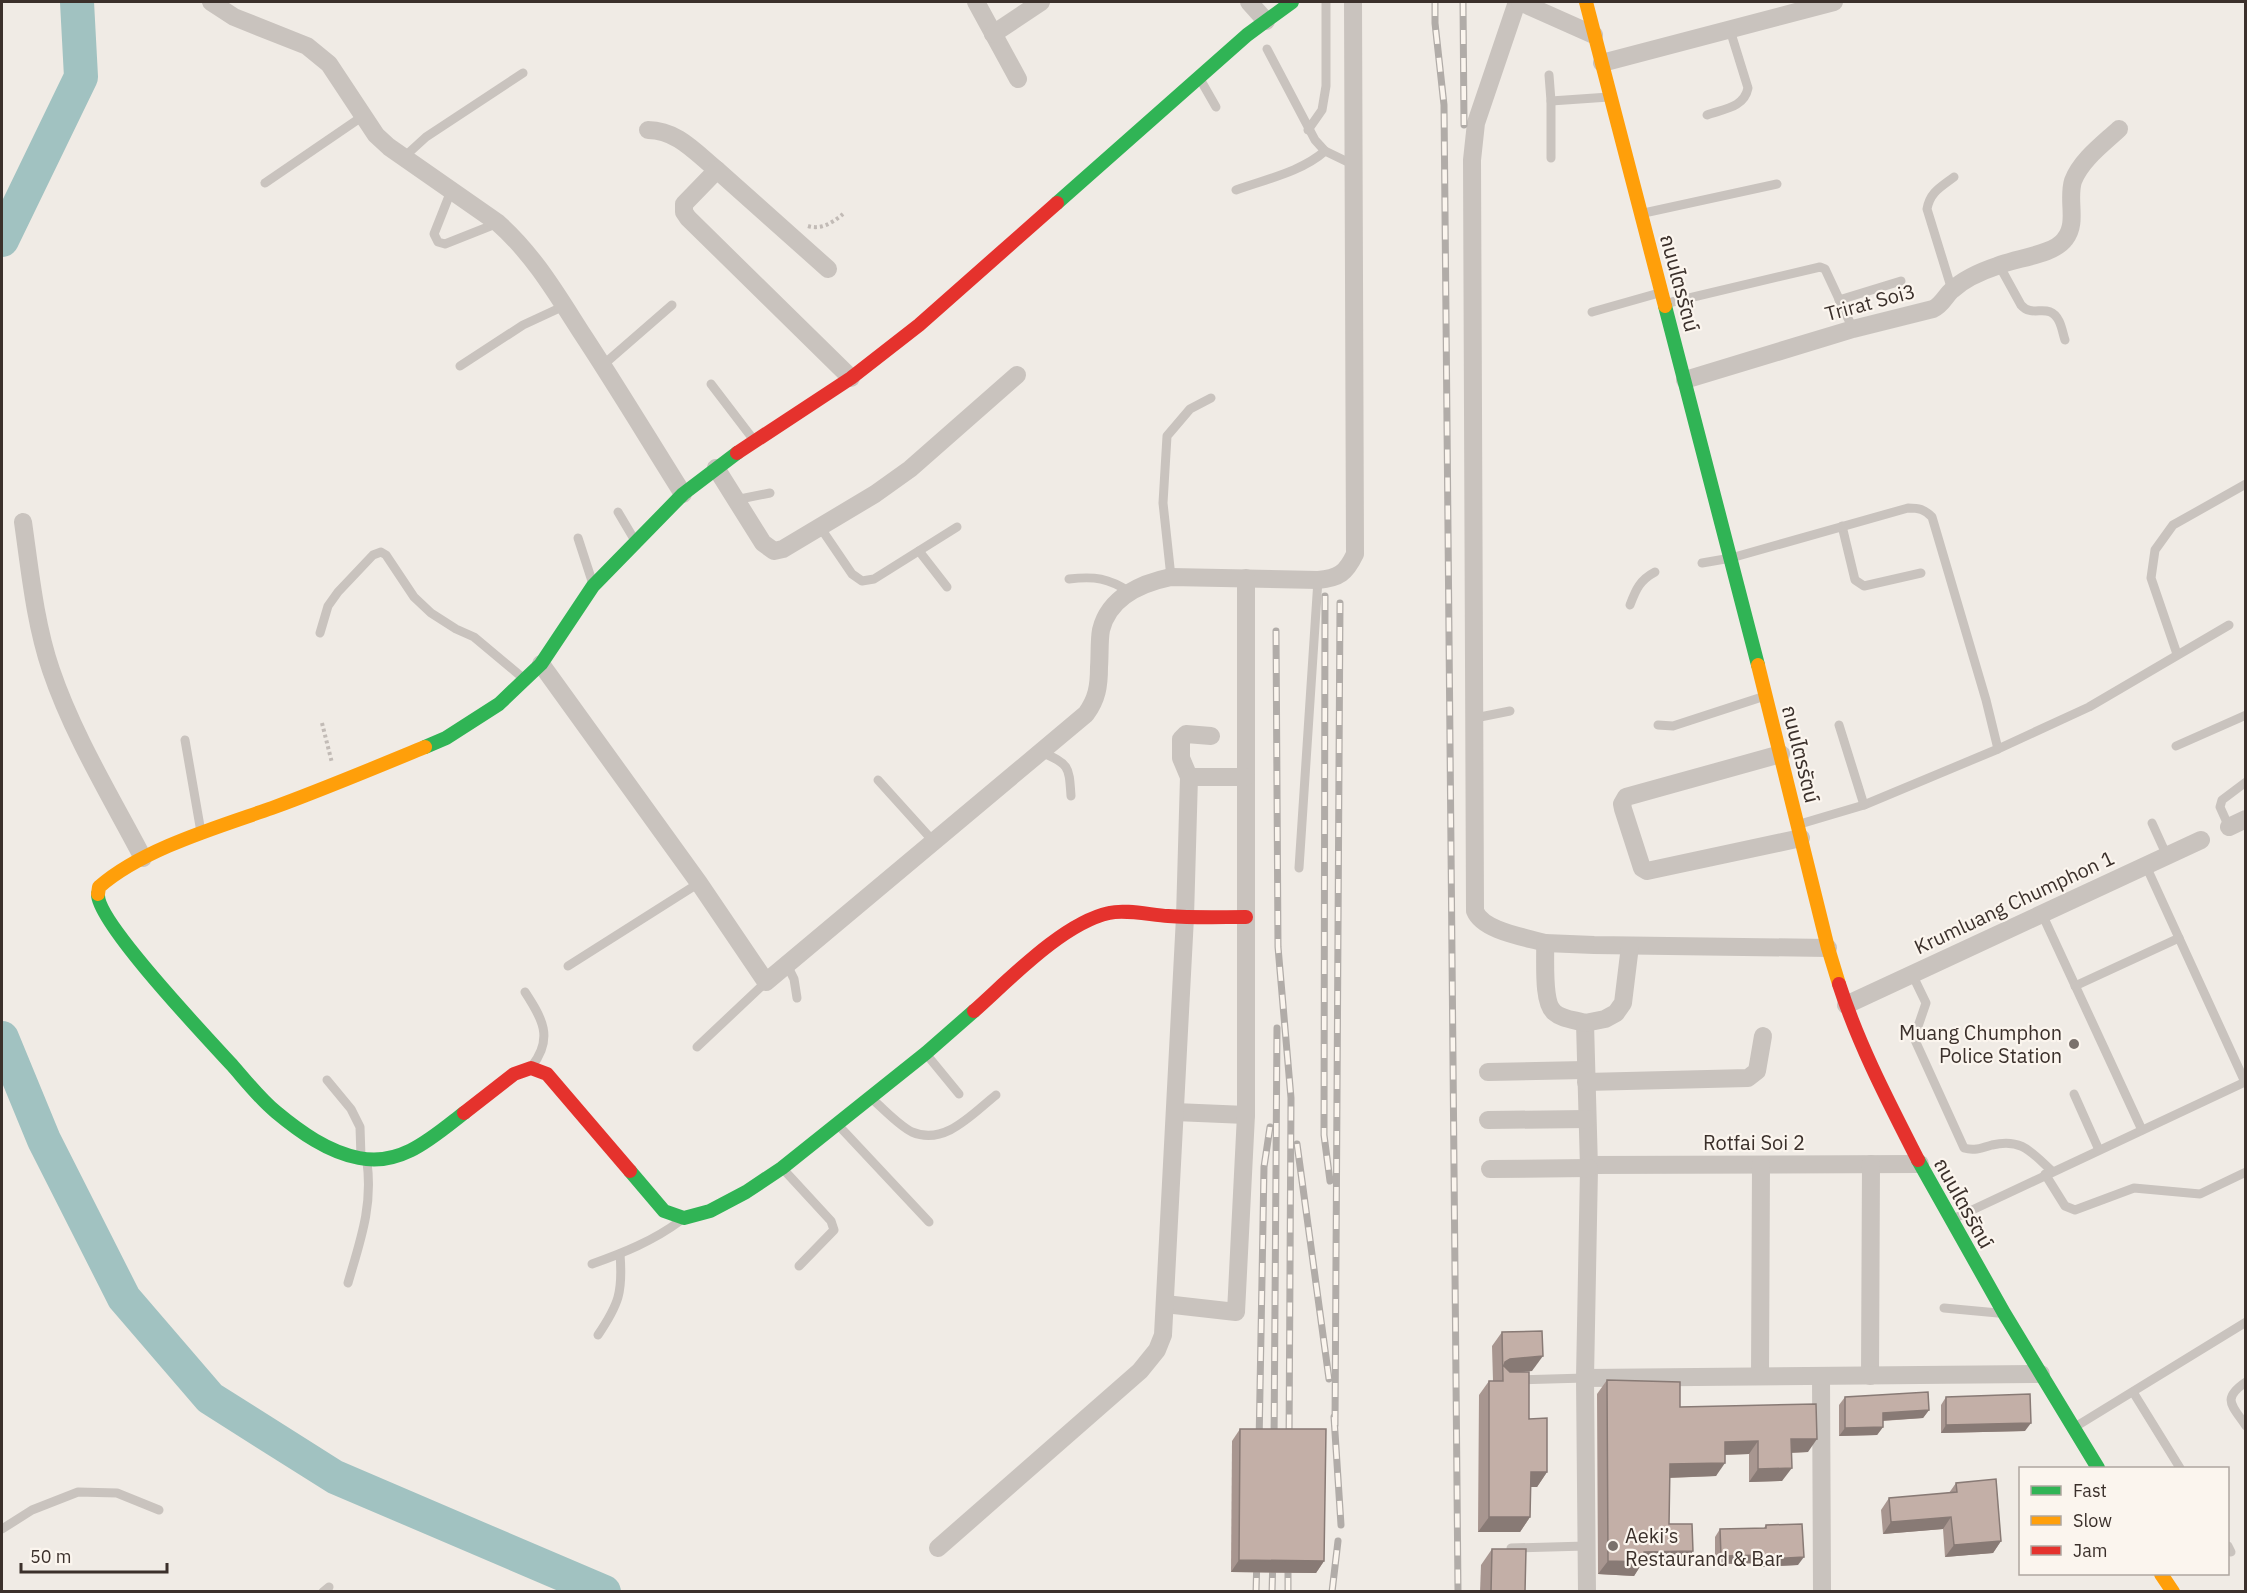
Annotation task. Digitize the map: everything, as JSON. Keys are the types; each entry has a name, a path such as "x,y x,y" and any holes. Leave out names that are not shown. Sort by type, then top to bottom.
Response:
{"street":[{"path":"211,2 234,17 307,46 329,64 375,135 403,158 498,223 532,257 603,365 683,494"},
{"path":"976,2 1018,79"},
{"path":"993,34 1041,2"},
{"path":"1249,2 1266,21"},
{"path":"1246,917 1185,917 1112,912 1094,917 1069,931 1046,948 926,1053 782,1168 746,1192 710,1210 684,1218 664,1211 547,1074 531,1068 514,1074 424,1144 394,1158 364,1160 336,1152 320,1144 274,1110 145,968 104,912 98,898 99,887 143,858 202,833 337,784 446,738 499,704 541,664 593,586 683,494 754,441 851,378 919,325 1199,77 1292,2"},
{"path":"541,664 699,883 766,982 1086,714 1093,705 1098,691 1101,631 1106,616 1117,602 1130,592 1151,581 1171,577 1318,580 1331,579 1348,570 1355,554 1353,2"},
{"path":"1594,35 1519,2 1476,123 1472,160 1475,911 1478,918 1486,925 1545,943 1828,948"},
{"path":"1602,63 1834,2"},
{"name":"ถนนไตรรัตน์","path":"1586,4 1731,558 1828,948 1846,1005 1878,1081 1920,1164 2004,1313 2097,1467"},
{"name":"Trirat Soi3","path":"1685,380 1853,329 1933,309 1941,305 1952,290 1976,274 2051,249 2064,242 2072,229 2070,198 2074,180 2086,161 2119,129"},
{"path":"648,130 660,130 673,134 828,268"},
{"path":"717,170 684,204 684,212 851,378"},
{"path":"716,468 763,543 774,551 783,549 875,494 910,469 1017,375"},
{"path":"23,522 38,621 50,667 62,699 143,858"},
{"path":"1165,1304 1236,1312 1246,1115 1246,578"},
{"path":"938,1548 1140,1371 1158,1350 1164,1335 1190,777 1181,758 1181,739 1186,734 1211,736"},
{"path":"1781,754 1626,797 1622,804 1623,809 1642,868 1647,871 1799,831"},
{"path":"1190,777 1246,777"},
{"name":"Krumluang Chumphon 1","path":"1846,1005 2201,840"},
{"path":"1545,943 1547,1002 1553,1012 1562,1017 1585,1023 1605,1019 1616,1012 1623,1003 1630,946"},
{"path":"1585,1023 1588,1166 1585,1378 1587,1592"},
{"path":"1488,1072 1748,1078 1757,1071 1763,1036"},
{"path":"1175,1112 1246,1115"},
{"path":"1488,1120 1587,1119"},
{"path":"1870,1376 1871,1164"},
{"name":"Rotfai Soi 2","path":"1490,1169 1588,1166 1920,1164"},
{"path":"1760,1376 1761,1165"},
{"path":"1585,1378 2041,1374"},
{"path":"1821,1376 1822,1592"},
{"path":"2162,1575 2172,1592"}],"lane":[{"path":"1308,130 1323,110 1326,86 1326,2"},
{"path":"1707,115 1739,105 1747,96 1748,88 1730,30"},
{"path":"1267,49 1308,130 1325,151 1354,165"},
{"path":"403,158 426,137 523,73"},
{"path":"1549,75 1551,158"},
{"path":"1199,77 1216,107"},
{"path":"1551,101 1611,97"},
{"path":"265,183 363,116"},
{"path":"1236,190 1301,167 1325,151"},
{"path":"1952,290 1927,209 1934,191 1954,177"},
{"path":"1642,213 1778,184"},
{"path":"451,191 434,234 438,242 445,244 498,223"},
{"path":"1999,265 2021,305 2031,312 2045,309 2053,313 2065,340"},
{"path":"1592,312 1820,267 1825,270 1853,329"},
{"path":"1839,300 1901,281"},
{"path":"603,365 672,305"},
{"path":"460,366 523,325 564,306"},
{"path":"711,384 754,441"},
{"path":"1171,577 1163,503 1167,436 1190,409 1211,398"},
{"path":"2177,654 2151,578 2155,550 2173,525 2246,484"},
{"path":"735,500 770,493"},
{"path":"1702,563 1731,558 1908,508 1919,508 1926,511 1932,516 1986,700 1998,749"},
{"path":"618,512 636,541"},
{"path":"1842,526 1856,580 1864,586 1922,573"},
{"path":"820,527 852,574 862,580 874,579 957,527"},
{"path":"578,538 593,586"},
{"path":"919,551 947,587"},
{"path":"320,633 328,606 338,592 373,555 381,552 386,555 414,597 431,613 474,637 525,680"},
{"path":"1630,605 1638,585 1644,578 1655,572"},
{"path":"1070,579 1091,577 1113,581 1130,592"},
{"path":"1299,868 1318,580"},
{"path":"1799,831 1998,749 2089,707 2229,625"},
{"path":"1658,725 1673,726 1766,696"},
{"path":"1475,718 1510,711"},
{"path":"2176,746 2246,715"},
{"path":"1839,725 1864,805"},
{"path":"185,740 202,833"},
{"path":"1041,752 1064,764 1070,772 1071,796"},
{"path":"878,780 934,842"},
{"path":"2237,823 2220,807 2222,800 2246,782"},
{"path":"2152,823 2167,856"},
{"path":"1951,1220 2245,1082 2146,866"},
{"path":"568,966 699,883"},
{"path":"2042,914 2142,1130"},
{"path":"2075,986 2179,938"},
{"path":"787,965 794,979 797,998"},
{"path":"1912,974 1926,1003 1914,1038 1964,1148 1972,1150 2004,1142 2014,1142 2026,1147 2049,1173 2065,1206 2075,1210 2134,1188 2200,1194 2246,1172"},
{"path":"697,1047 766,982"},
{"path":"525,992 542,1018 544,1036 539,1057 531,1068"},
{"path":"926,1053 960,1094"},
{"path":"327,1080 351,1109 360,1127 370,1187 364,1229 348,1283"},
{"path":"2074,1094 2099,1150"},
{"path":"870,1097 910,1131 924,1136 943,1134 960,1125 996,1095"},
{"path":"837,1124 929,1222"},
{"path":"782,1168 831,1221 834,1230 799,1266"},
{"path":"592,1264 620,1254 664,1233 684,1218"},
{"path":"598,1335 619,1298 622,1279 620,1254"},
{"path":"1944,1308 2004,1313"},
{"path":"2073,1429 2246,1322"},
{"path":"1510,1380 1585,1378"},
{"path":"2246,1382 2230,1396 2230,1402 2246,1426"},
{"path":"2133,1392 2179,1467"},
{"path":"2,1529 32,1510 78,1492 117,1493 159,1510"},
{"path":"1511,1548 1586,1546"}],"path":[{"path":"322,723 337,784"}],"building":[{"path":"1542,1331 1543,1356 1510,1359 1505,1362 1504,1366 1510,1372 1529,1372 1529,1419 1547,1418 1547,1472 1531,1472 1530,1517 1489,1517 1489,1381 1503,1381 1502,1332"},
{"path":"1607,1380 1680,1382 1680,1407 1816,1404 1817,1439 1791,1439 1792,1468 1758,1469 1758,1441 1725,1442 1725,1463 1670,1464 1669,1524 1692,1524 1693,1551 1644,1552 1643,1562 1608,1561"},
{"path":"1928,1392 1929,1410 1883,1413 1883,1427 1845,1428 1845,1397"},
{"path":"2030,1394 2031,1423 1946,1425 1946,1397"},
{"path":"1240,1429 1326,1429 1324,1561 1239,1560"},
{"path":"1996,1479 2001,1541 1954,1545 1951,1517 1891,1522 1889,1498 1957,1492 1956,1483"},
{"path":"1802,1524 1804,1557 1767,1559 1767,1555 1721,1556 1720,1529 1766,1528 1766,1525"},
{"path":"1492,1549 1526,1549 1525,1592 1491,1592"}],"waterway":[{"path":"2,240 81,77 77,2"},
{"path":"2,1038 44,1140 124,1298 210,1398 335,1477 604,1592"}],"railway":[{"path":"1435,2 1435,23 1444,105 1458,1592"},
{"path":"1463,2 1464,125"},
{"path":"1325,596 1324,1135 1330,1181"},
{"path":"1335,1425 1340,603"},
{"path":"1276,631 1278,947 1291,1098 1289,1445"},
{"path":"1274,1445 1277,1028"},
{"path":"1259,1445 1264,1167 1270,1127"},
{"path":"1297,1144 1329,1379"},
{"path":"1334,1417 1341,1525"},
{"path":"1332,1592 1338,1541"},
{"path":"1256,1592 1257,1556"},
{"path":"1272,1592 1273,1556"},
{"path":"1288,1556 1288,1592"}],"traffic: fast":[{"path":"1057,203 1247,35 1292,2"},
{"path":"1665,306 1758,665"},
{"path":"425,747 446,738 499,704 541,664 593,586 683,494 737,453"},
{"path":"98,894 102,908 115,929 179,1007 264,1101 315,1140 336,1151 359,1158 374,1160 389,1158 416,1148 464,1113"},
{"path":"630,1171 664,1211 684,1218 710,1211 746,1192 782,1168 926,1053 974,1011"},
{"path":"1918,1160 2004,1313 2097,1467"}],"traffic: slow":[{"path":"1586,2 1665,306"},
{"path":"1758,665 1828,948 1839,984"},
{"path":"98,894 99,887 117,873 158,850 311,793 425,747"},
{"path":"2162,1575 2173,1592"}],"traffic: jam":[{"path":"737,453 851,378 919,325 1057,203"},
{"path":"974,1011 1037,954 1073,928 1091,919 1109,913 1123,912 1178,917 1246,917"},
{"path":"1839,984 1865,1052 1918,1160"},
{"path":"464,1113 514,1074 531,1068 547,1074 630,1171"}],"place":[{"name":"Muang Chumphon Police Station","path":"2074,1044"},
{"name":"Aeki’s Restaurand & Bar","path":"1613,1546"}]}
